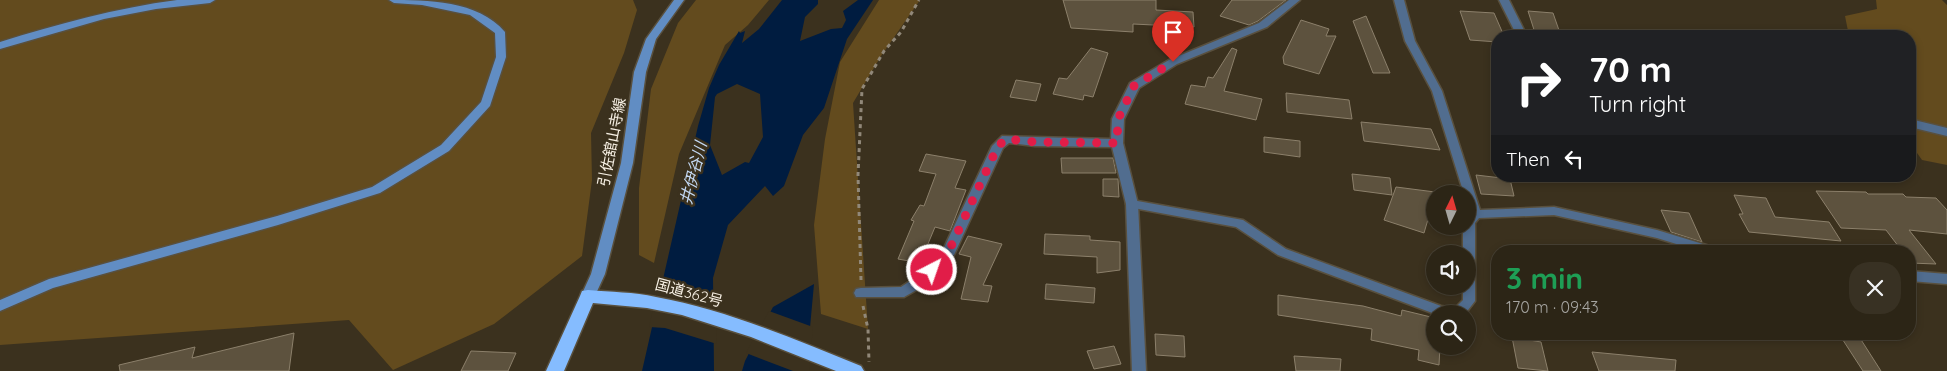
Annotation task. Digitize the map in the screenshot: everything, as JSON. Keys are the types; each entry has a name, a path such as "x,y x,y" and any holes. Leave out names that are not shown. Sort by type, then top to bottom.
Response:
{"highway":[{"name":"国道362号","path":"588,296 621,298 658,304 707,316 768,336 849,369"},
{"path":"555,371 588,296"}],"street":[{"path":"0,46 57,27 124,12 210,0"},
{"path":"0,306 49,284 278,220 376,190 445,148 486,103 501,57 500,32 473,12 422,2 394,0"},
{"name":"引佐舘山寺線","path":"588,296 598,274 627,163 640,72 651,39 679,0"},
{"path":"1140,371 1132,204 1117,143 1118,119 1134,86 1173,62 1263,26 1295,0"},
{"path":"1504,0 1519,30"},
{"path":"1916,124 1947,132"},
{"path":"861,294 904,292 924,279 947,255 998,146 1006,139 1035,142 1117,143"}],"lane":[{"path":"1399,0 1410,41 1437,91 1467,185"},
{"path":"1132,204 1239,223 1282,252 1440,311 1458,314 1469,301 1469,235"},
{"path":"1476,214 1554,211 1657,234 1693,245"},
{"path":"1916,276 1947,279"}],"path":[{"path":"868,371 870,352 861,294 858,175 862,89 884,51 900,32 919,0"}],"shaded area":[{"path":"0,0 633,0 637,10 624,53 591,133 592,180 582,256 494,324 393,370 349,320 0,345"},
{"path":"696,0 769,0 748,25 725,45 679,154 654,263 639,255 639,188 651,89 678,23"},
{"path":"879,0 920,0 881,56 853,103 868,329 821,314 814,225 825,139 840,62"},
{"path":"1876,0 1942,0 1947,5 1947,165 1922,160 1916,152 1916,30 1848,30 1845,16 1877,9"}],"water":[{"name":"井伊谷川","path":"782,0 818,0 818,4 805,17 800,41 831,29 842,28 846,20 843,11 858,0 873,0 847,39 824,108 803,135 784,186 773,196 765,186 728,225 713,278 714,371 642,371 698,126 709,88 719,65 739,31 740,33 745,31 742,43 759,29","holes":["737,84 760,94 763,137 749,163 745,162 722,175 710,145 715,97 717,94"]},
{"path":"814,284 806,371 742,371 745,361 773,307"}],"pier":[{"path":"659,282 716,295 717,344 665,328 649,327"},
{"path":"769,311 813,327 809,371 793,371 746,353"}],"building":[{"path":"1063,0 1156,0 1156,10 1193,12 1194,27 1133,24 1133,32 1071,28"},
{"path":"1232,0 1286,0 1258,21 1249,25 1220,16"},
{"path":"1460,11 1494,13 1501,30 1491,30 1491,42 1470,40"},
{"path":"1528,11 1553,13 1559,30 1534,30"},
{"path":"1366,16 1390,73 1373,73 1353,21"},
{"path":"1301,20 1329,29 1326,36 1336,36 1319,74 1284,64 1283,57"},
{"path":"1091,48 1108,53 1093,97 1084,95 1083,100 1053,94 1059,78 1067,79"},
{"path":"1232,48 1237,50 1224,91 1262,99 1256,120 1185,104 1191,85 1205,87 1208,77 1213,78"},
{"path":"1016,80 1041,84 1036,101 1010,97"},
{"path":"1286,93 1349,100 1352,119 1287,112"},
{"path":"1361,122 1431,129 1440,150 1364,141"},
{"path":"1264,137 1300,141 1300,157 1264,152"},
{"path":"926,154 966,161 955,188 966,190 950,231 935,227 920,263 898,259 914,221 911,220 920,205 924,206 936,174 919,171"},
{"path":"1061,158 1113,158 1116,173 1062,173"},
{"path":"1352,174 1390,178 1392,195 1354,190"},
{"path":"1476,175 1491,177 1491,182 1511,182 1514,196 1481,194"},
{"path":"1103,179 1118,179 1119,197 1103,196"},
{"path":"1396,187 1426,191 1426,226 1424,233 1384,220"},
{"path":"1816,191 1903,194 1906,197 1936,198 1947,210 1947,234 1909,230 1936,264 1916,263 1916,245 1897,245 1886,230 1841,228"},
{"path":"1734,195 1766,198 1775,217 1829,222 1841,241 1749,232 1739,214 1743,214"},
{"path":"1661,210 1689,213 1702,242 1671,232"},
{"path":"1045,234 1090,236 1090,240 1120,242 1120,270 1097,273 1097,257 1044,254"},
{"path":"968,236 1002,244 983,285 992,286 988,302 961,299 971,257 959,254"},
{"path":"1046,284 1095,288 1094,303 1045,299"},
{"path":"1278,295 1363,306 1401,316 1402,310 1426,316 1426,355 1440,355 1439,365 1418,360 1419,350 1371,340 1372,329 1278,315"},
{"path":"294,333 289,371 120,371 119,365 195,347 192,358"},
{"path":"1155,334 1184,336 1185,357 1156,355"},
{"path":"1513,340 1541,342 1548,371 1518,368"},
{"path":"1843,340 1861,340 1881,371 1863,371"},
{"path":"1114,346 1121,364 1094,369 1087,351"},
{"path":"471,351 516,353 508,371 461,371"},
{"path":"1592,352 1676,360 1675,371 1599,371"},
{"path":"1294,356 1341,359 1340,371 1296,371"}],"route":[{"path":"932,270 947,255 998,146 1006,139 1035,142 1117,143 1118,119 1134,86 1173,62"}]}
